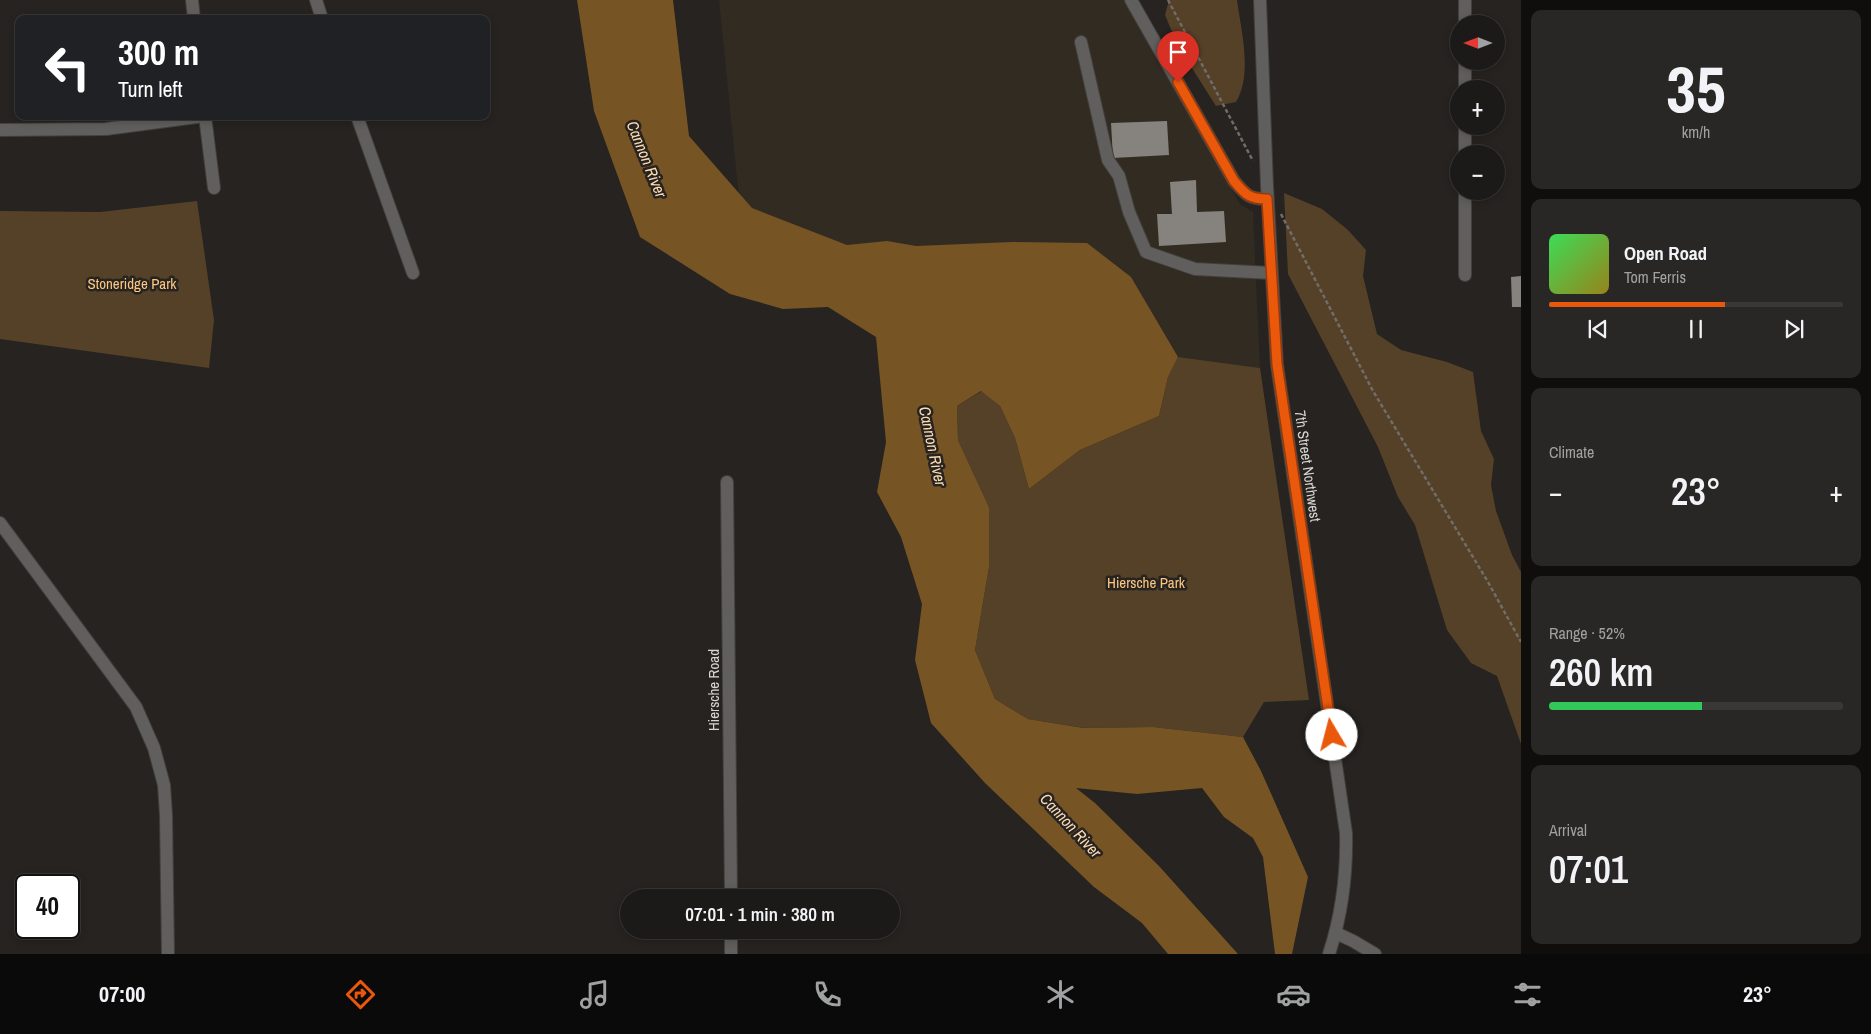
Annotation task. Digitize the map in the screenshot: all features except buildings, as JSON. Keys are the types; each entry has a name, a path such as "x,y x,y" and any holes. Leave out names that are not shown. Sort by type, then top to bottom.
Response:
{"street":[{"path":"192,0 194,15"},
{"path":"316,0 321,15"},
{"path":"1132,0 1234,181 1253,199 1267,199"},
{"name":"7th Street Northwest","path":"1260,0 1267,199 1277,364 1346,833 1344,898 1329,954"},
{"path":"1465,0 1465,15"},
{"path":"1082,42 1108,160 1119,176 1129,212 1146,252 1196,269 1271,273"},
{"path":"0,130 106,129 175,120"},
{"path":"206,120 214,188"},
{"path":"358,120 413,273"},
{"path":"1465,200 1465,275"},
{"name":"Hiersche Road","path":"728,482 731,889"},
{"path":"0,523 136,707 154,748 164,785 168,954"},
{"path":"1336,933 1375,954"},
{"path":"731,939 731,954"}],"path":[{"path":"1168,0 1253,161"},
{"path":"1280,212 1373,390 1488,582 1521,642"}],"shaded area":[{"path":"719,0 1125,0 1240,204 1253,212 1260,368 1178,357 1099,274 743,237"}],"green space":[{"path":"1169,0 1237,0 1245,66 1241,91 1236,102 1216,106 1178,46 1165,15"},
{"path":"1284,193 1322,209 1348,230 1366,250 1363,276 1377,334 1401,350 1447,362 1473,372 1481,431 1494,459 1491,485 1496,511 1512,555 1521,572 1521,744 1497,676 1471,663 1447,630 1415,525 1398,497 1378,447 1288,274"},
{"name":"Stoneridge Park","path":"197,201 214,320 209,368 0,339 0,211 100,212"},
{"name":"Hiersche Park","path":"1178,357 1260,368 1309,700 1264,702 1243,737 1153,727 1085,728 1028,719 995,699 975,650 989,567 989,507 958,440 957,406 982,391 1000,406 1015,438 1029,489 1080,450 1159,416 1168,377"}],"water":[{"name":"Cannon River","path":"577,0 673,0 689,136 752,208 847,245 887,241 916,246 1012,242 1087,243 1131,277 1178,357 1168,377 1159,416 1080,450 1029,489 1015,438 1000,406 981,391 957,406 958,440 989,507 989,567 975,650 995,699 1028,719 1084,728 1153,727 1243,737 1261,771 1308,877 1292,954 1275,954 1263,857 1253,838 1224,817 1202,788 1137,794 1076,788 1095,803 1159,866 1238,954 1168,954 1142,923 1094,887 985,783 931,723 915,660 922,604 901,537 877,492 886,442 876,337 828,307 783,309 730,294 640,237 594,111"}],"route":[{"path":"1178,82 1234,181 1253,199 1267,199 1277,364 1332,735"}]}
